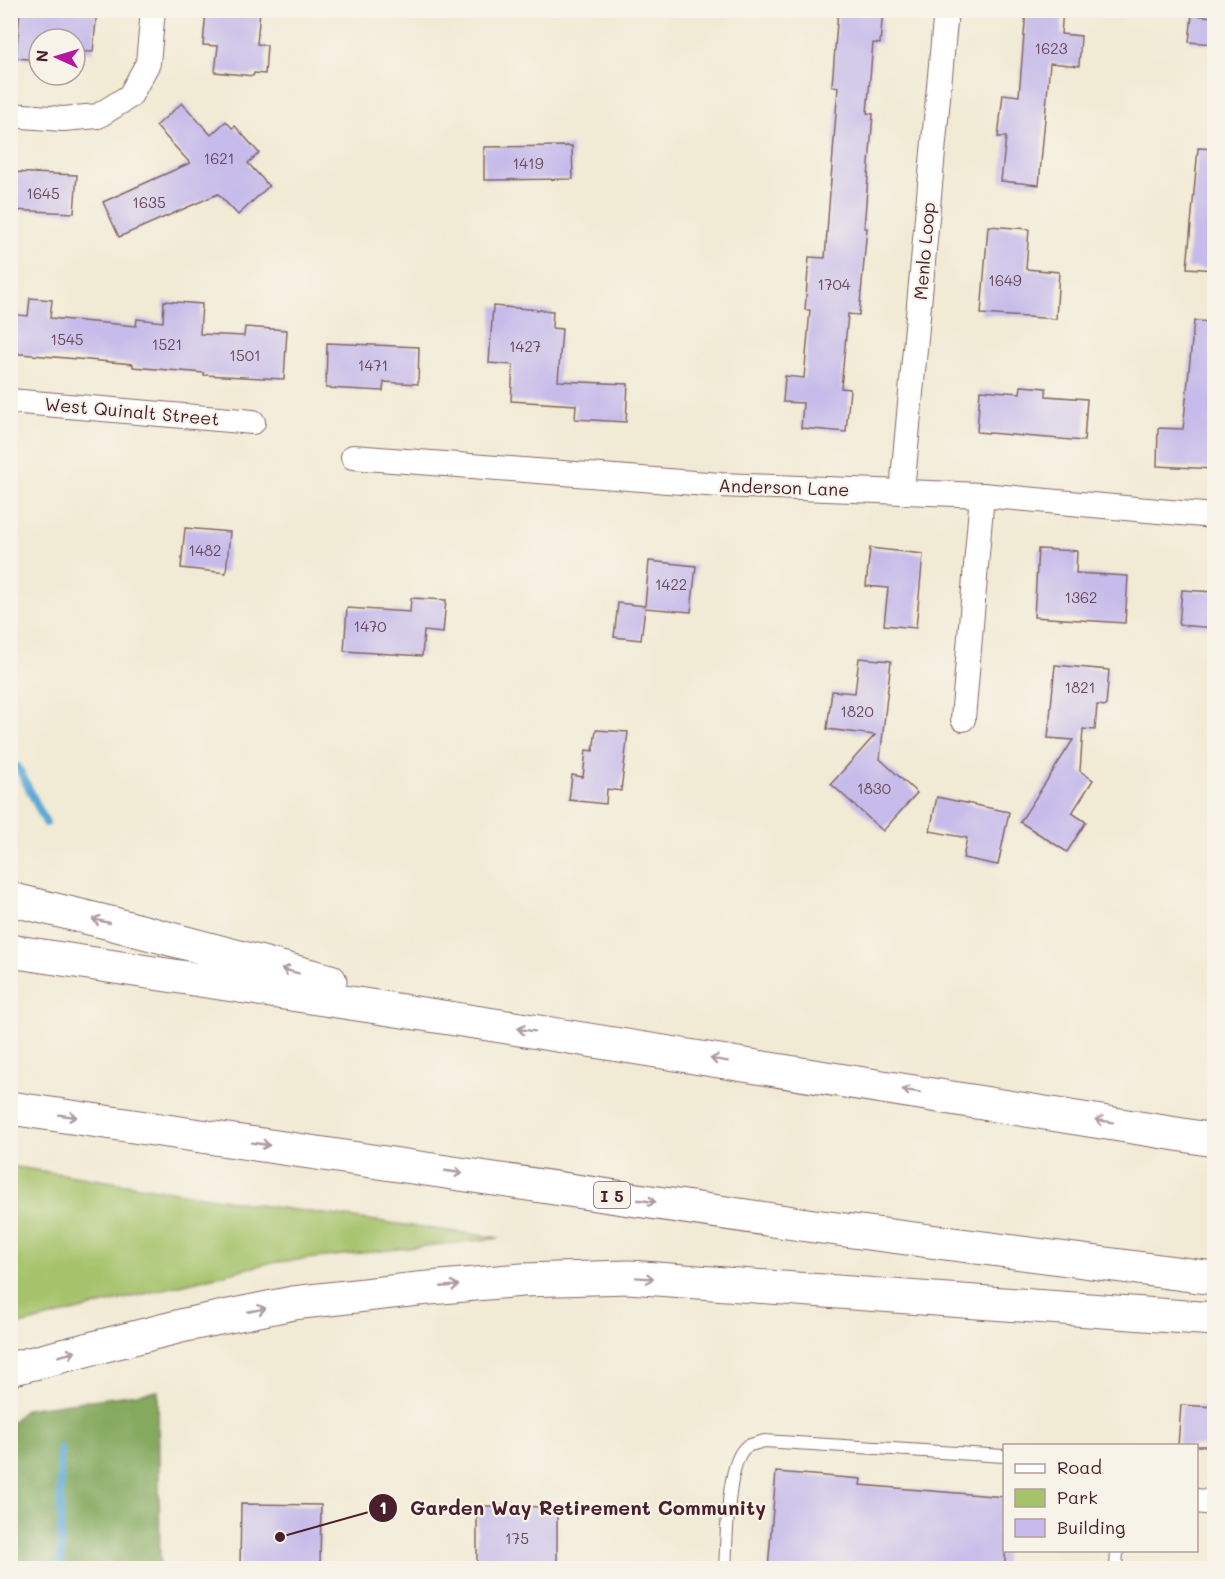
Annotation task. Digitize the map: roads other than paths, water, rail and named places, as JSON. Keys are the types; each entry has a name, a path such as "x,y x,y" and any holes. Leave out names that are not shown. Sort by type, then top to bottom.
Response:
{"highway":[{"path":"10,900 134,929 488,1024"},
{"path":"10,951 488,1024 1215,1140"},
{"name":"I 5","path":"10,1107 814,1226 1215,1278"},
{"path":"10,1369 185,1325 293,1303 522,1280 629,1277 1215,1319"}],"street":[{"path":"10,115 63,119 98,116 130,96 148,63 153,10"},
{"name":"Menlo Loop","path":"902,491 946,10"},
{"name":"West Quinalt Street","path":"10,401 253,422"},
{"name":"Anderson Lane","path":"353,457 720,484 982,495 1215,516"},
{"path":"963,719 982,495"},
{"path":"1198,1501 1215,1503"}],"lane":[{"path":"725,1569 730,1488 736,1463 746,1448 764,1441 1003,1456"},
{"path":"1116,1569 1118,1552"}],"waterway":[{"path":"10,764 18,767 46,823"},
{"path":"60,1448 61,1568"}],"place":[{"name":"Garden Way Retirement Community","path":"280,1537"}]}
